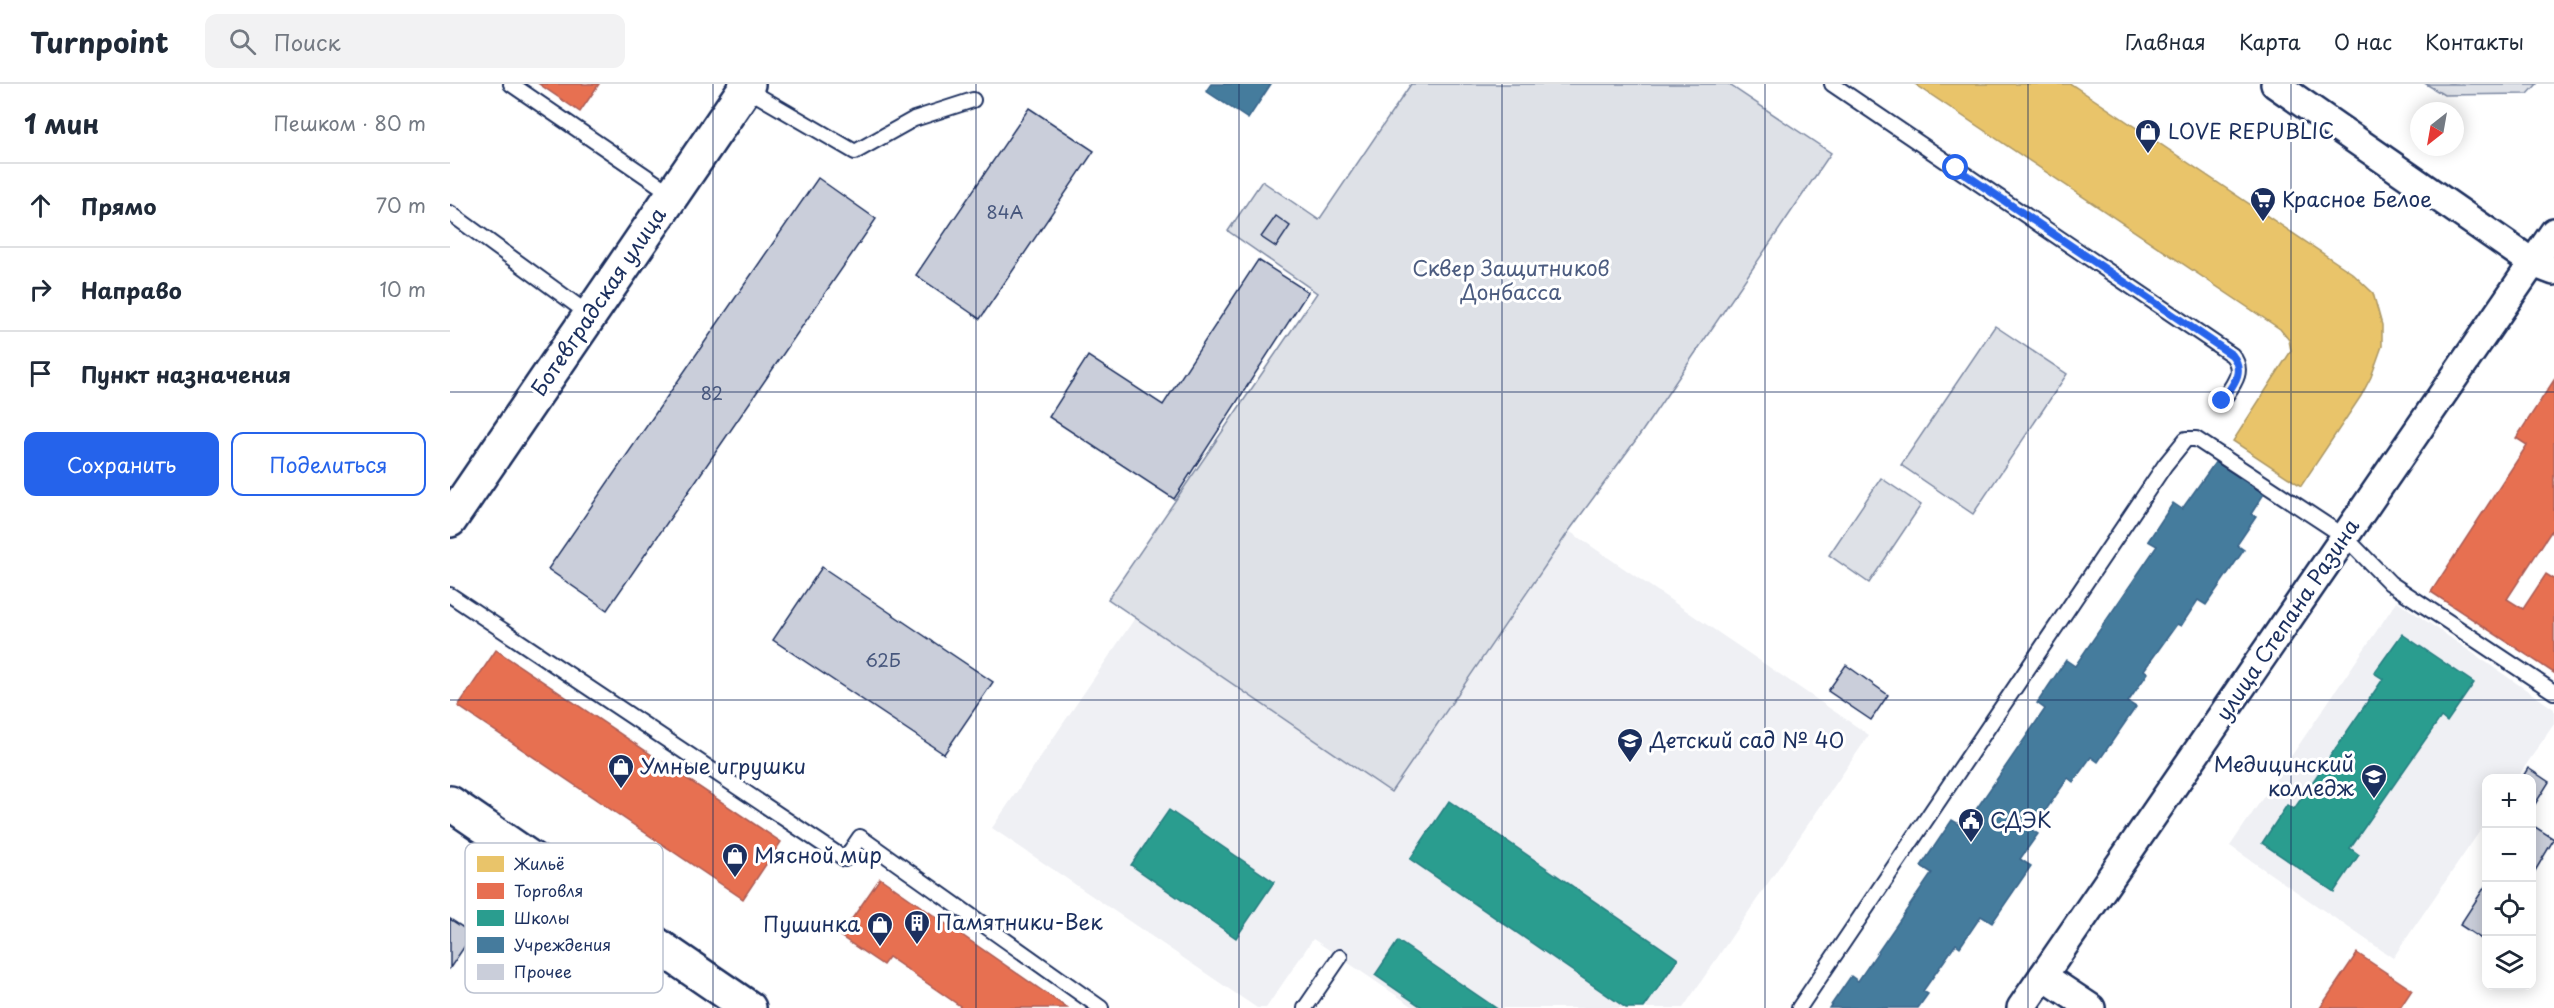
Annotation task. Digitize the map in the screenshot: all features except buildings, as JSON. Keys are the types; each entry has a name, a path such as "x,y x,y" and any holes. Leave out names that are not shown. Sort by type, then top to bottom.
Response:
{"main road":[{"name":"Ботевградская улица","path":"450,520 746,86"},
{"path":"450,803 508,843"},
{"path":"663,949 749,1008"}],"street":[{"path":"2275,84 2544,267"},
{"name":"улица Степана Разина","path":"2021,1008 2345,537 2544,267 2554,232"},
{"path":"2043,976 2091,1008"}],"lane":[{"path":"511,84 672,194"},
{"path":"1832,84 2232,355 2236,360 2238,373 2222,401"},
{"path":"746,86 855,152 914,119 973,100"},
{"path":"450,213 590,315"},
{"path":"1799,1008 2165,465 2186,439 2196,439 2345,537 2390,583 2554,692"},
{"path":"450,595 845,860 860,837 1101,1008"},
{"path":"1305,1008 1340,957"}],"shaded area":[{"name":"Детский сад № 40","path":"1569,531 1869,735 1683,1008 1415,1008 1313,939 1266,1008 1257,1008 992,828 1135,618 1391,792"},
{"name":"Медицинский колледж","path":"2397,601 2554,709 2554,724 2520,774 2482,774 2482,828 2393,958 2230,846"}],"green space":[{"name":"Сквер Защитников Донбасса","path":"1411,84 1728,84 1831,153 1641,433 1569,531 1391,792 1108,599 1317,293 1228,231 1262,181 1319,220"},
{"path":"2426,84 2537,84 2528,94 2444,95"},
{"path":"1995,326 2067,374 1973,514 1901,465"},
{"path":"1881,478 1921,505 1869,583 1829,555"}],"place":[{"name":"LOVE REPUBLIC","path":"2148,155"},
{"name":"Красное Белое","path":"2263,223"},
{"name":"Детский сад № 40","path":"1630,764"},
{"name":"Умные игрушки","path":"621,790"},
{"name":"Медицинский колледж","path":"2374,800"},
{"name":"СДЭК","path":"1971,844"},
{"name":"Мясной мир","path":"735,879"},
{"name":"Памятники-Век","path":"917,946"},
{"name":"Пушинка","path":"880,948"}],"route":[{"path":"1956,168 2232,355 2238,368 2237,379 2222,401"}]}
